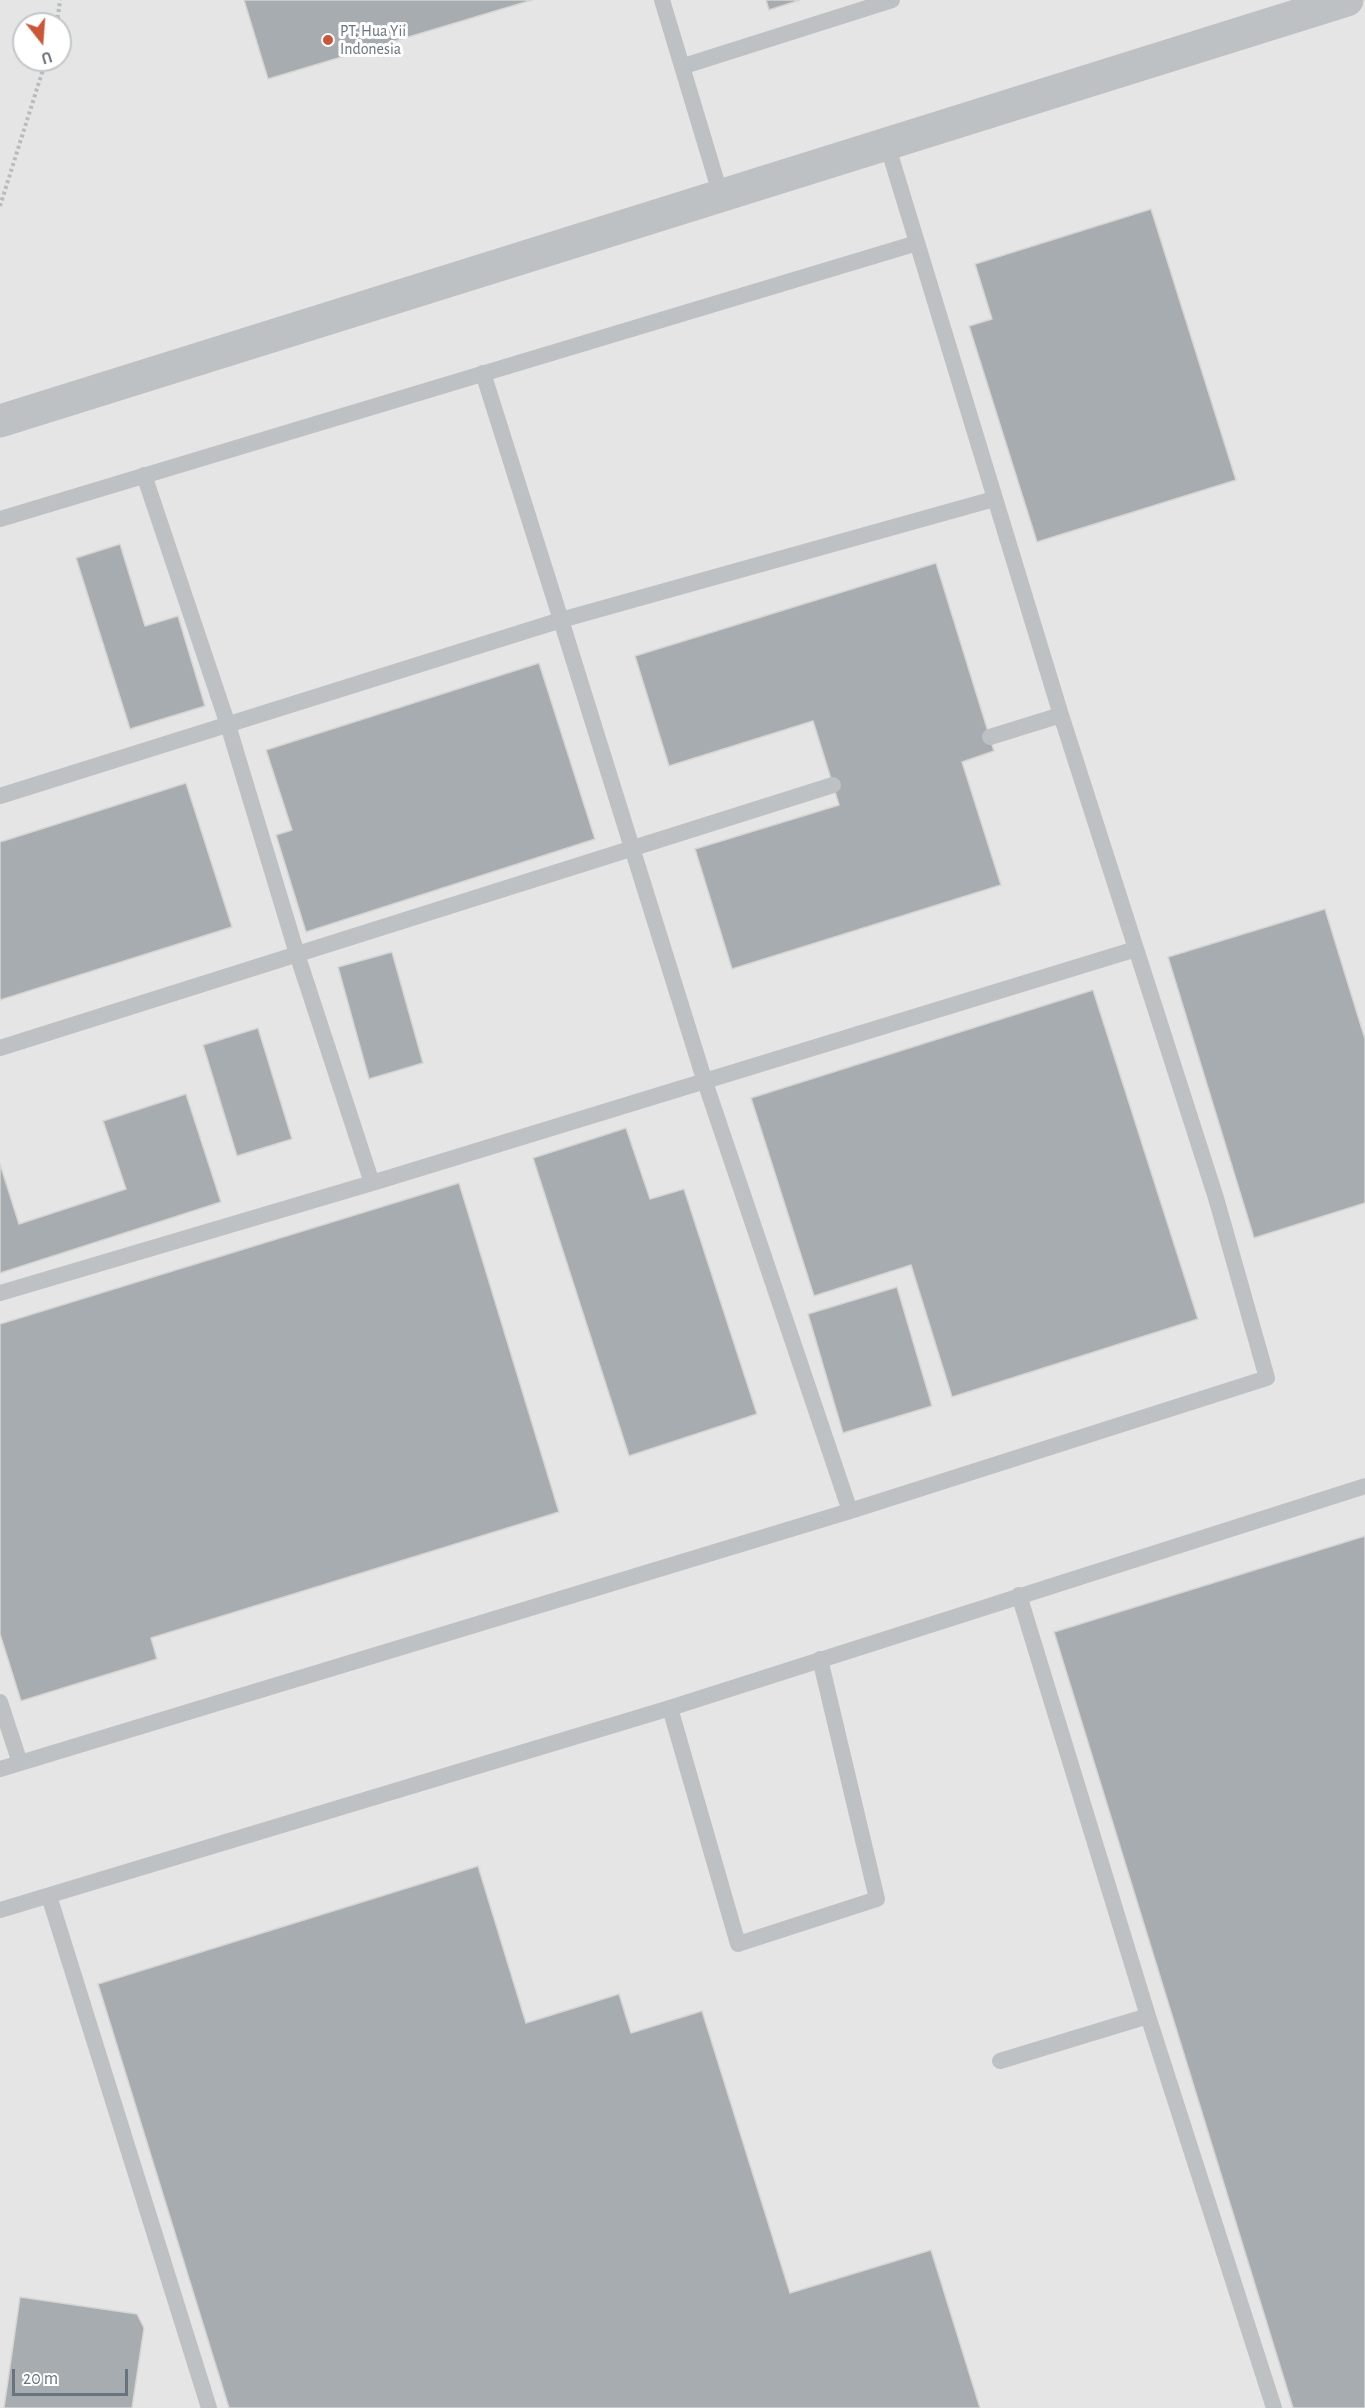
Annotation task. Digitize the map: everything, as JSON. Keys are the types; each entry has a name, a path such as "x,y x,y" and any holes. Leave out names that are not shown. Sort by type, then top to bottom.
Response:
{"street":[{"path":"0,421 1347,0"}],"lane":[{"path":"663,0 721,196"},
{"path":"684,66 892,0"},
{"path":"0,1769 850,1511 1267,1378 1216,1198 1060,715 887,144"},
{"path":"0,519 917,243"},
{"path":"483,373 705,1082 850,1511"},
{"path":"144,475 228,725 297,954 372,1183"},
{"path":"0,796 561,620 994,499"},
{"path":"990,737 1060,715"},
{"path":"0,1048 833,785"},
{"path":"0,1293 372,1183 1136,949"},
{"path":"0,1910 670,1708 1365,1486"},
{"path":"1019,1595 1148,2016 1274,2408"},
{"path":"670,1708 738,1944 877,1899 820,1659"},
{"path":"0,1702 20,1763"},
{"path":"49,1896 209,2408"},
{"path":"1000,2061 1148,2016"}],"path":[{"path":"0,206 42,72"}],"shaded area":[{"path":"0,0 1365,0 1365,2408 0,2408"}],"building":[{"name":"PT. Hua Yii Indonesia","path":"244,0 532,0 268,79"},
{"path":"766,0 800,0 769,10"},
{"path":"1151,209 1236,480 1037,542 969,326 992,319 975,264"},
{"path":"120,544 145,626 178,616 205,706 130,729 76,558"},
{"path":"936,563 994,751 962,762 1001,885 732,969 695,849 839,805 833,785 813,721 669,766 635,656"},
{"path":"539,663 595,839 306,932 276,835 292,830 266,750"},
{"path":"186,783 232,927 0,1000 0,842"},
{"path":"1325,909 1365,1039 1365,1203 1254,1238 1168,957"},
{"path":"392,952 423,1063 369,1079 338,967"},
{"path":"1093,990 1198,1319 952,1397 911,1265 814,1296 751,1098"},
{"path":"258,1028 292,1139 237,1156 203,1045"},
{"path":"186,1094 221,1202 0,1273 0,1164 19,1224 126,1189 103,1121"},
{"path":"626,1128 650,1199 684,1189 757,1414 629,1456 533,1158"},
{"path":"459,1183 559,1512 151,1638 157,1659 21,1701 0,1634 0,1324"},
{"path":"897,1287 932,1406 843,1433 808,1314"},
{"path":"1365,1536 1365,2408 1293,2408 1054,1632"},
{"path":"478,1866 526,2023 619,1994 631,2033 702,2011 790,2293 931,2250 980,2408 229,2408 98,1984"},
{"path":"20,2297 137,2314 144,2328 132,2408 4,2408"}],"place":[{"name":"PT. Hua Yii Indonesia","path":"328,40"}]}
